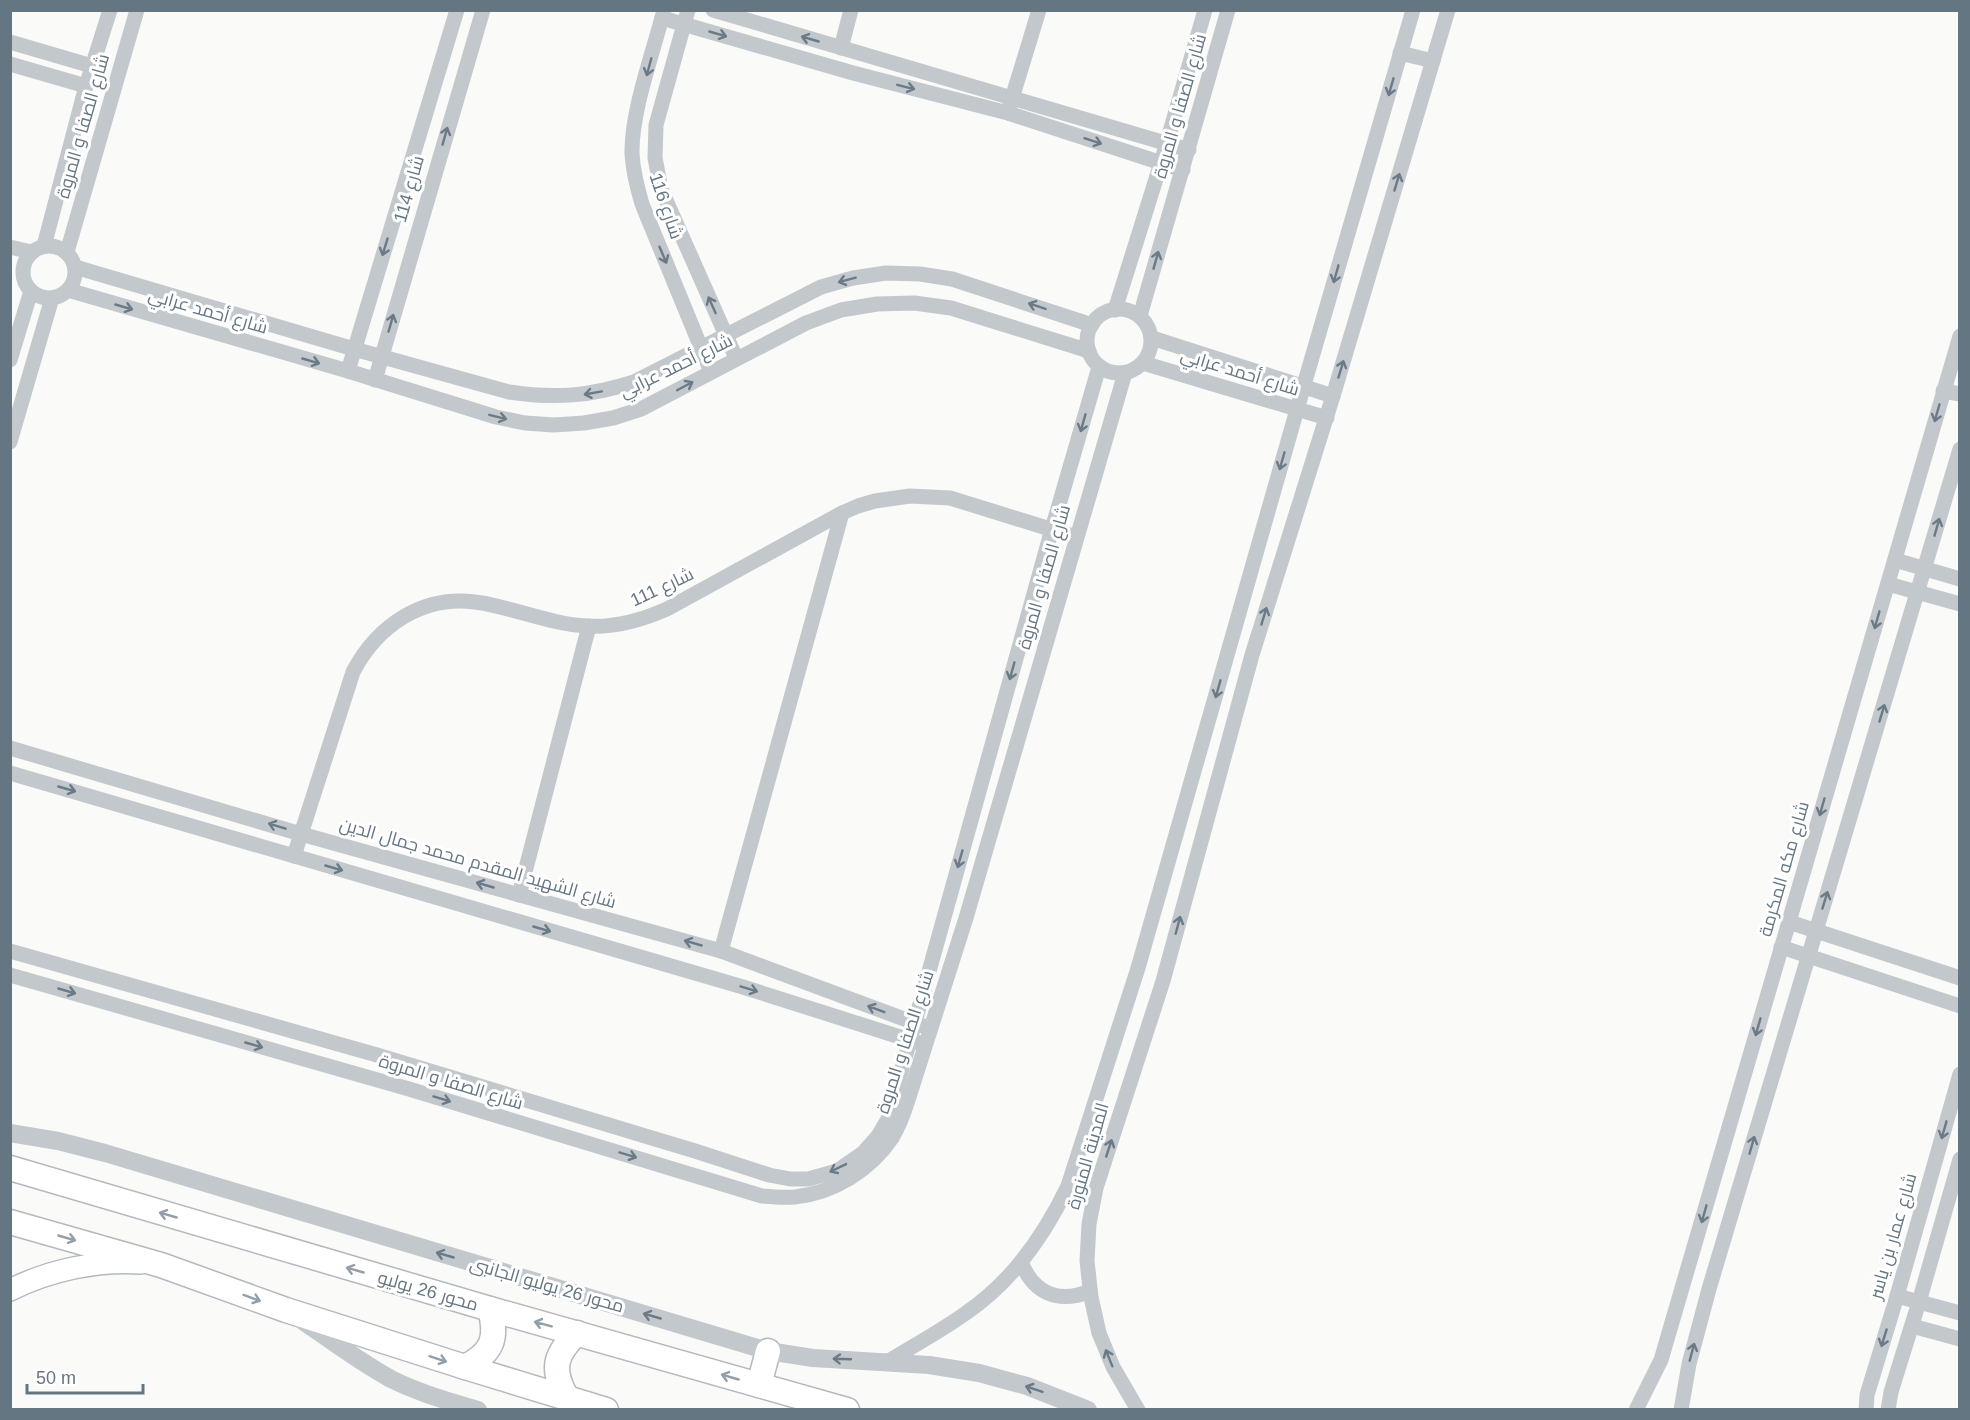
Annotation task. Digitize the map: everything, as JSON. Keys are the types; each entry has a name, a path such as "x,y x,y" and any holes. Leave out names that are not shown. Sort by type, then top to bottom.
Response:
{"highway":[{"name":"محور 26 يوليو","path":"10,1168 490,1309 847,1410"},
{"path":"10,1222 160,1265 286,1310 606,1410"},
{"path":"465,1367 481,1359 491,1344 494,1326 490,1309"},
{"path":"567,1398 558,1382 557,1363 564,1346 577,1333"},
{"path":"759,1385 768,1351"}],"main road":[{"path":"10,1290 46,1275 74,1268 103,1264 160,1265"}],"street":[{"name":"شارع الصفا و المروة","path":"38,249 110,10"},
{"name":"شارع الصفا و المروة","path":"67,252 137,10"},
{"name":"شارع 114","path":"348,371 457,10"},
{"name":"شارع 114","path":"375,380 483,10"},
{"path":"713,10 1189,150"},
{"path":"841,48 851,10"},
{"path":"1008,113 1039,10"},
{"name":"شارع الصفا و المروة","path":"1115,310 1161,164 1205,10"},
{"name":"شارع الصفا و المروة","path":"1140,316 1228,10"},
{"path":"887,1362 966,1313 992,1293 1021,1262 1042,1234 1068,1186 1136,973 1413,10"},
{"name":"المدينة المنورة","path":"1138,1410 1113,1367 1099,1333 1090,1291 1087,1261 1089,1224 1096,1188 1163,981 1252,655 1334,396 1448,10"},
{"path":"663,14 686,17 853,73 1008,113 1183,170"},
{"name":"شارع 116","path":"663,14 634,127 632,153 635,179 642,204 711,372"},
{"name":"شارع 116","path":"686,17 656,125 657,174 667,203 736,358"},
{"path":"10,42 92,66"},
{"path":"1400,53 1433,61"},
{"path":"10,64 86,87"},
{"path":"441,66 464,71"},
{"path":"10,247 38,249 52,246 67,252 75,267 73,284 58,297 44,298 31,291 17,275 38,249"},
{"name":"شارع أحمد عرابي","path":"75,267 354,349 509,392 535,396 585,395 634,382 821,287 853,278 886,273 920,274 952,279 1092,325"},
{"name":"شارع أحمد عرابي","path":"68,290 348,371 496,417 525,423 554,425 593,422 641,409 806,323 841,310 877,304 914,303 951,308 1089,351"},
{"path":"10,360 31,291"},
{"path":"10,442 52,298"},
{"path":"1115,310 1128,310 1140,316 1146,322 1152,338 1151,347 1143,363 1125,373 1107,371 1099,366 1089,351 1088,333 1098,317 1115,310"},
{"name":"شارع مكه المكرمة","path":"1636,1410 1661,1360 1959,336"},
{"name":"شارع أحمد عرابي","path":"1152,338 1334,396"},
{"name":"شارع أحمد عرابي","path":"1143,363 1327,418"},
{"name":"شارع الصفا و المروة","path":"10,975 463,1105 762,1196 798,1197 830,1189 858,1173 882,1152 909,1040 1099,366"},
{"name":"شارع الصفا و المروة","path":"10,951 470,1083 769,1175 790,1179 808,1179 837,1170 885,1138 899,1125 966,918 1125,373"},
{"path":"1943,391 1959,394"},
{"path":"1681,1410 1689,1364 1707,1296 1959,449"},
{"name":"شارع 111","path":"294,856 352,672 362,655 387,627 403,616 420,609 438,603 476,602 559,622 589,626 637,621 667,609 842,513 892,497 930,496 969,503 1076,537"},
{"path":"721,951 842,513"},
{"path":"1895,560 1959,579"},
{"path":"1888,584 1959,604"},
{"path":"519,895 589,626"},
{"path":"1230,648 1252,655"},
{"name":"شارع الشهيد المقدم محمد جمال الدين","path":"10,748 301,834 721,951 931,1029"},
{"path":"10,773 743,987 926,1045"},
{"path":"1789,922 1959,978"},
{"path":"1781,947 1959,1006"},
{"path":"1136,973 1163,981"},
{"path":"1747,1065 1774,1072"},
{"name":"شارع عمار بن ياسر","path":"1866,1410 1867,1395 1959,1074"},
{"path":"463,1105 470,1083"},
{"path":"1735,1105 1764,1104"},
{"path":"1735,1105 1760,1119"},
{"name":"محور 26 يوليو الجانبى","path":"10,1133 58,1141 105,1153 768,1351 813,1358 929,1365 979,1373 1027,1386 1088,1410"},
{"path":"1888,1410 1891,1392 1959,1159"},
{"path":"786,1197 790,1179"},
{"path":"1712,1185 1739,1191"},
{"path":"1021,1262 1030,1279 1044,1292 1072,1297 1090,1291"},
{"path":"1682,1290 1707,1296"},
{"path":"1897,1296 1959,1313"},
{"path":"286,1310 366,1364 391,1378 444,1400 478,1410"},
{"path":"1912,1326 1959,1339"}]}
